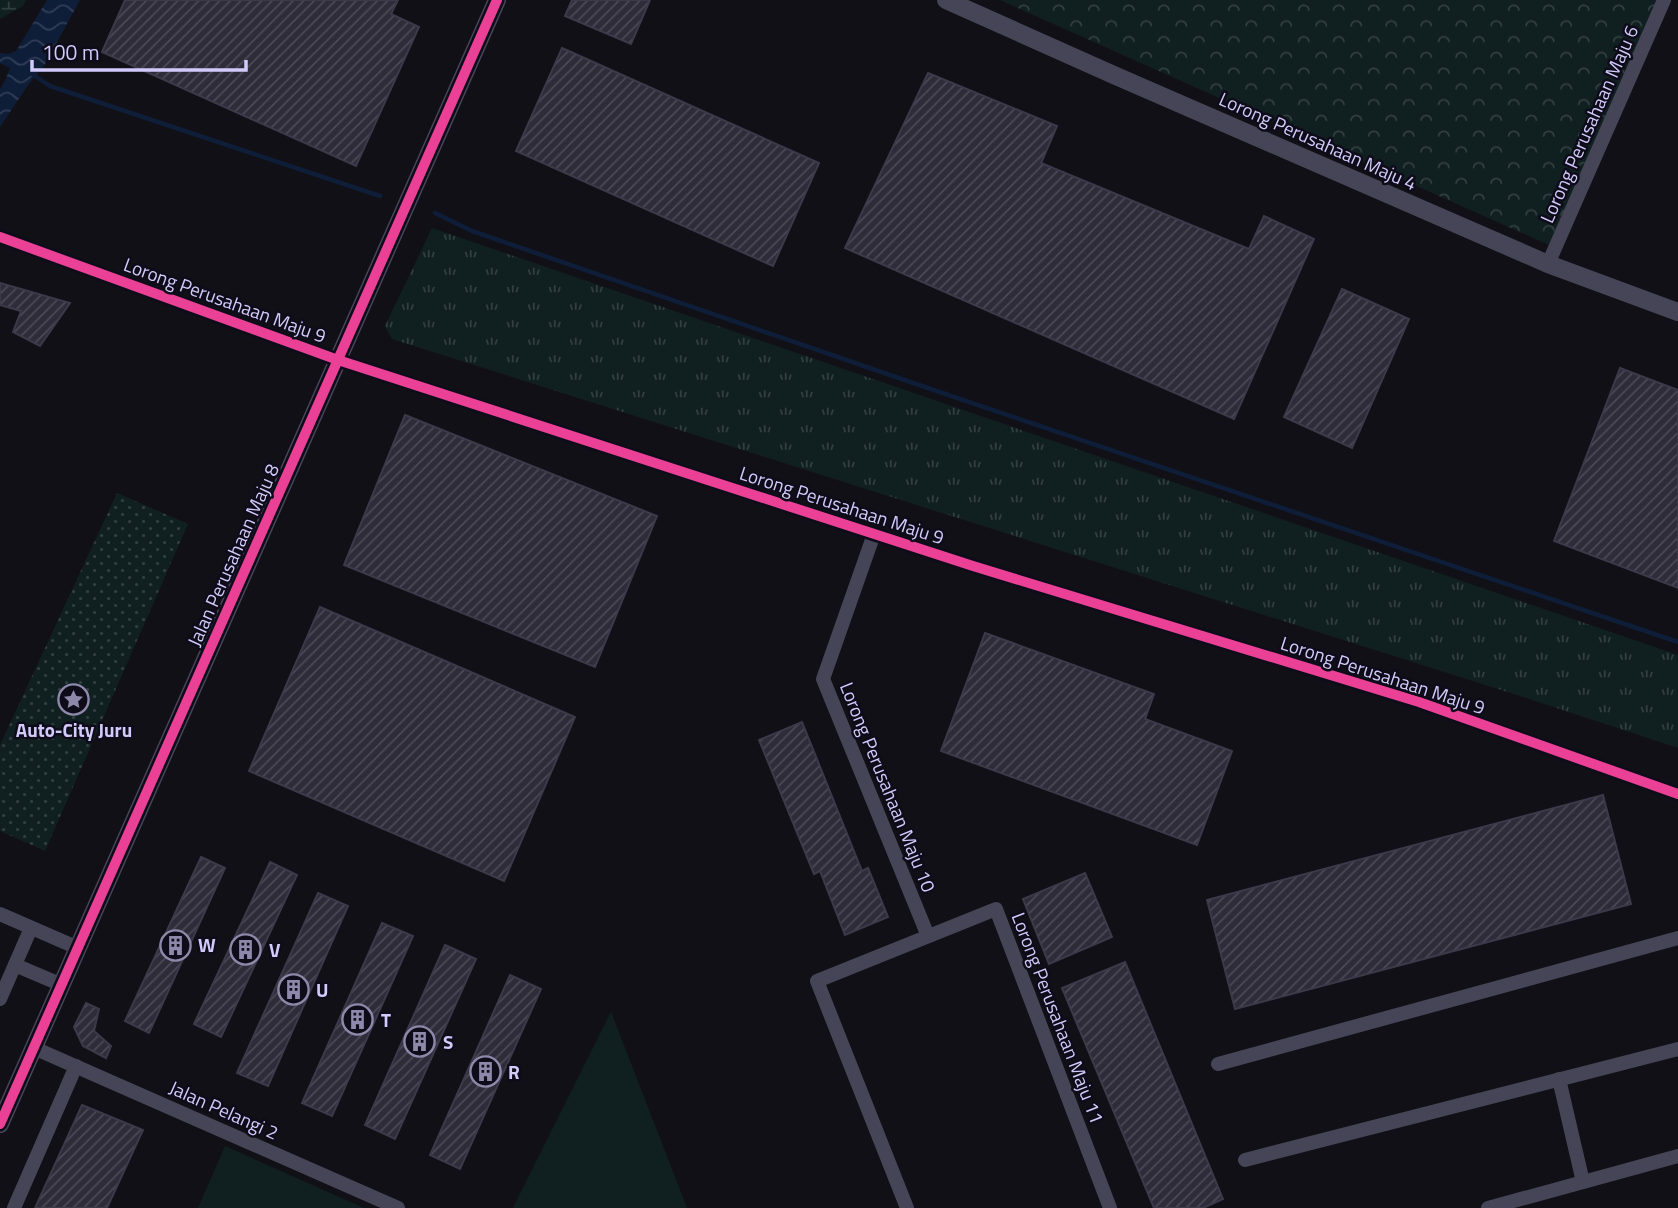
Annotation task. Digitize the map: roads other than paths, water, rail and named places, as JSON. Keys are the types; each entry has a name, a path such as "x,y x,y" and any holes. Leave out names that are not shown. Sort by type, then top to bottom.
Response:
{"street":[{"name":"Jalan Perusahaan Maju 8","path":"0,1124 497,0"},
{"name":"Lorong Perusahaan Maju 4","path":"946,0 1548,264 1678,312"},
{"name":"Lorong Perusahaan Maju 6","path":"1548,264 1664,0"},
{"name":"Lorong Perusahaan Maju 9","path":"0,237 338,360 874,534 1419,702 1678,794"},
{"name":"Lorong Perusahaan Maju 10","path":"874,534 823,679 928,936"},
{"name":"Lorong Perusahaan Maju 11","path":"928,936 996,909 1110,1208"},
{"path":"0,914 78,948"},
{"path":"0,999 31,928"},
{"path":"907,1208 817,981 928,936"},
{"path":"1218,1064 1678,938"},
{"path":"15,965 62,985"},
{"name":"Jalan Pelangi 2","path":"34,1048 398,1208"},
{"path":"1245,1160 1678,1049"},
{"path":"13,1208 76,1066"},
{"path":"1559,1079 1583,1182"},
{"path":"1488,1208 1678,1156"}],"water":[{"path":"47,0 80,0 45,64 0,127 0,89 10,68 0,63 0,53 16,51"}],"waterway":[{"path":"32,74 50,86 380,196"},
{"path":"435,213 472,231 1678,642"}],"place":[{"name":"Auto-City Juru","path":"74,699"},
{"name":"W","path":"175,945"},
{"name":"V","path":"246,950"},
{"name":"U","path":"293,990"},
{"name":"T","path":"358,1020"},
{"name":"S","path":"420,1042"},
{"name":"R","path":"485,1072"}]}
